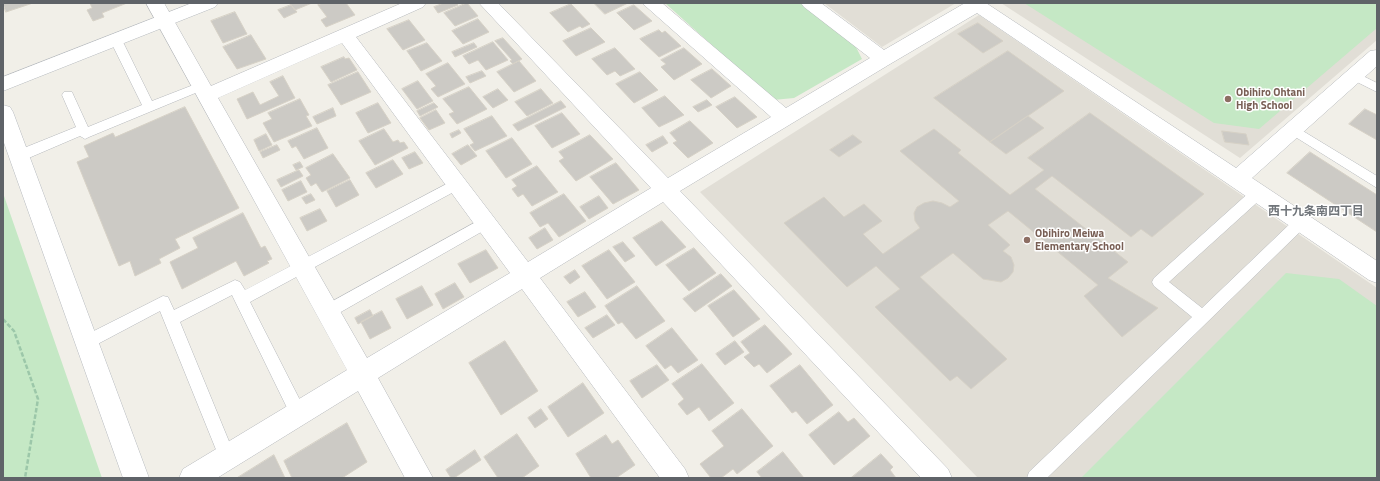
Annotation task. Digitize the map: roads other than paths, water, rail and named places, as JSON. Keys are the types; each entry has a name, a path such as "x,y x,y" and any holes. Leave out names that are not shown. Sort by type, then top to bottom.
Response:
{"street":[{"path":"3,84 116,40 160,12 209,3"},
{"path":"204,91 346,36 417,3"},
{"path":"488,3 939,478"},
{"path":"651,3 785,118"},
{"path":"810,3 883,59"},
{"path":"192,478 665,190 976,4 1377,273"},
{"path":"160,12 326,312 420,478"},
{"path":"346,36 676,478"},
{"path":"1237,179 1377,56"},
{"path":"3,112 136,478"}],"lane":[{"path":"116,40 149,107"},
{"path":"1355,76 1377,88"},
{"path":"68,95 85,134 149,107 204,91"},
{"path":"19,156 83,129"},
{"path":"1293,130 1377,183"},
{"path":"242,299 456,184"},
{"path":"1202,317 1159,282 1258,193"},
{"path":"1035,478 1301,222"},
{"path":"326,312 485,223"},
{"path":"171,319 235,286 298,413"},
{"path":"87,342 163,302 227,456"}],"place":[{"name":"Obihiro Ohtani High School","path":"1228,99"},
{"name":"Obihiro Meiwa Elementary School","path":"1027,240"}],"district":[{"name":"西十九条南四丁目","path":"1316,212"}]}
